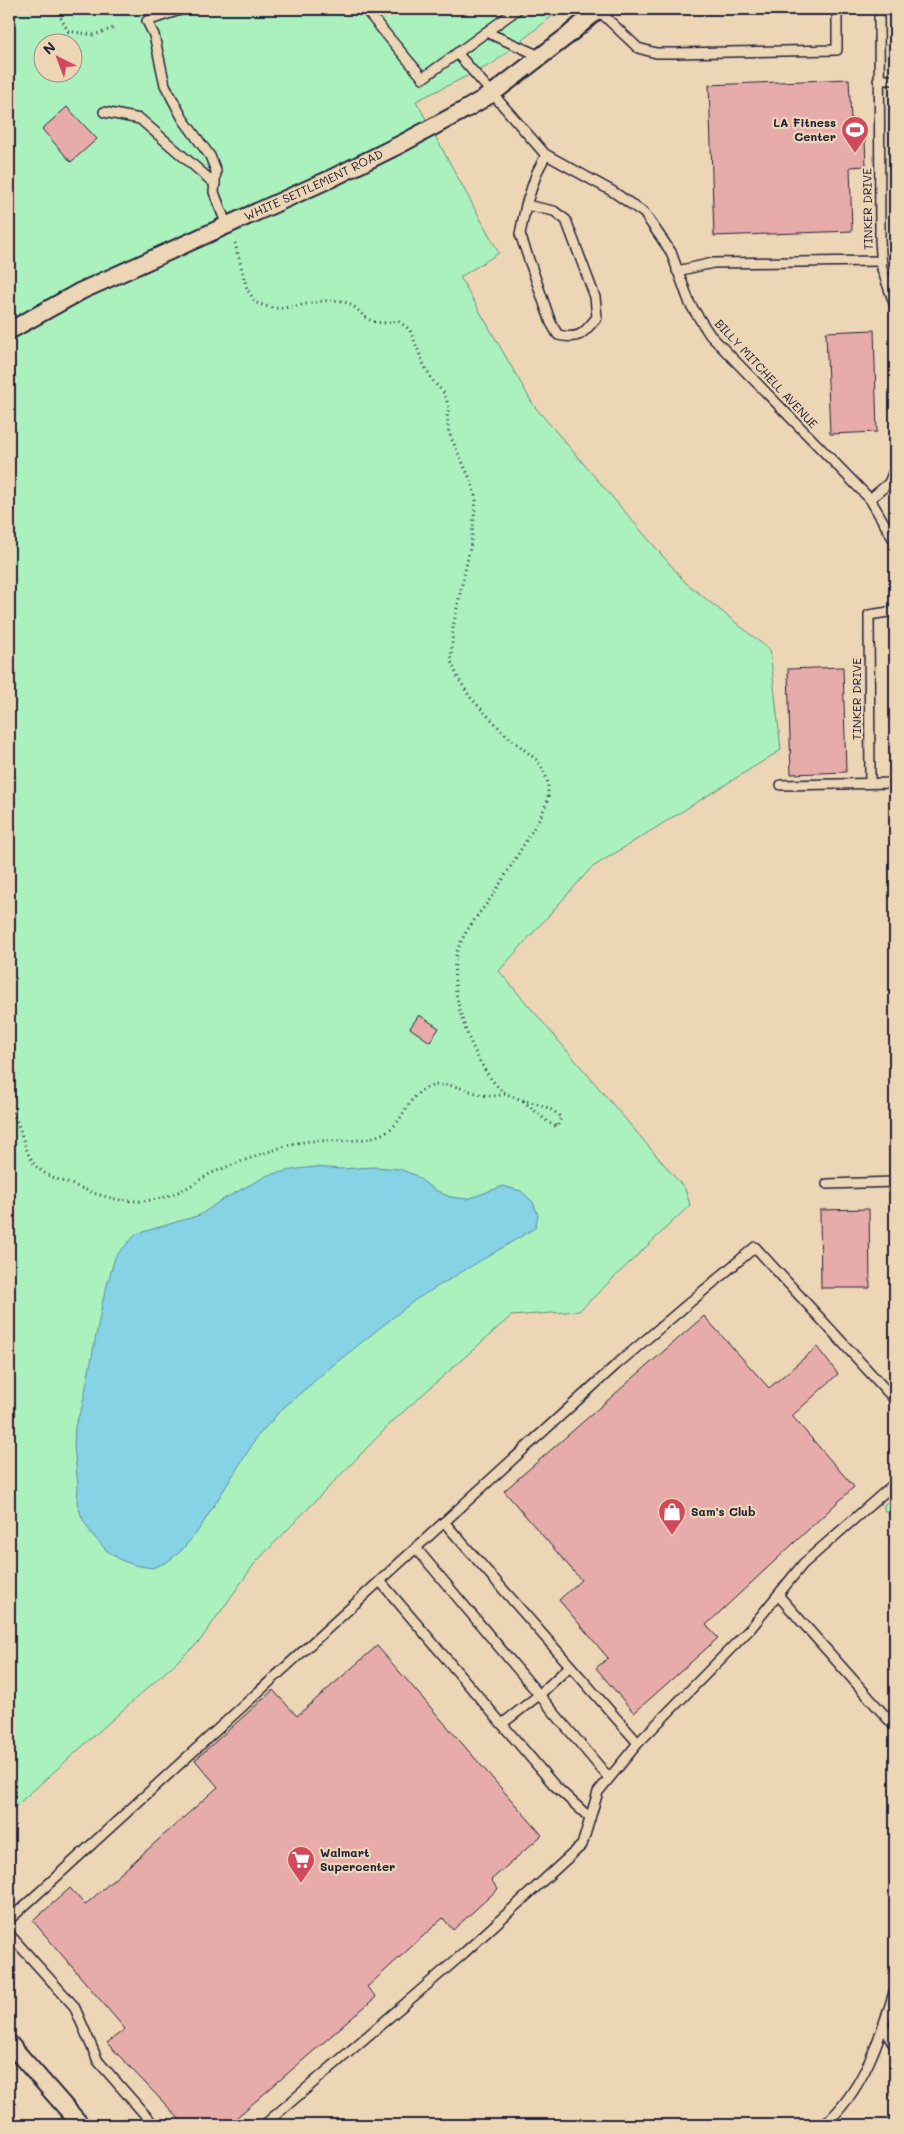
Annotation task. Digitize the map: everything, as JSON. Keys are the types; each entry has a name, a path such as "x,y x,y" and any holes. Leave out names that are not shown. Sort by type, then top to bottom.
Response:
{"street":[{"name":"WHITE SETTLEMENT ROAD","path":"9,331 81,291 330,179 402,144 493,93 598,9"},
{"path":"9,2043 81,2125"}],"lane":[{"path":"182,9 147,21 154,35 165,84 183,119 210,156 216,171 214,192 227,226"},
{"path":"364,9 423,78 518,9"},
{"path":"598,9 638,48 656,53 837,50 837,9"},
{"name":"TINKER DRIVE","path":"879,9 878,80 881,261 882,269 893,292 895,306"},
{"path":"486,32 540,56"},
{"name":"BILLY MITCHELL AVENUE","path":"457,53 546,154 612,191 644,213 671,252 690,304 710,335 870,499"},
{"path":"878,80 895,80"},
{"path":"104,112 140,119 215,184"},
{"path":"526,205 554,211 566,220 595,297 597,317 583,333 571,338 558,335 551,324 520,234 526,205 537,172 546,154"},
{"path":"677,270 713,263 881,261"},
{"path":"895,468 889,482 870,499 895,542"},
{"name":"TINKER DRIVE","path":"870,783 869,615 895,611"},
{"path":"781,785 895,783"},
{"path":"828,1184 895,1182"},
{"path":"9,1920 616,1365 755,1247 895,1400"},
{"path":"264,2125 464,1953 582,1845 598,1792 638,1742 752,1628 803,1564 895,1483"},
{"path":"444,1522 638,1742"},
{"path":"416,1548 609,1778"},
{"path":"380,1581 554,1785 590,1818"},
{"path":"778,1595 895,1727"},
{"path":"502,1724 570,1666"},
{"path":"9,1934 74,2006 98,2061 154,2125"},
{"path":"824,2125 842,2106 867,2069 884,2026 895,1989"},
{"path":"884,2026 895,2047"}],"path":[{"path":"56,9 68,31 94,35 114,28"},
{"path":"235,243 247,289 256,303 277,309 340,301 355,308 366,320 381,324 398,322 410,330 424,365 432,380 444,393 449,407 447,418 449,433 472,482 476,500 471,543 453,627 451,661 458,678 470,697 506,735 537,760 548,783 548,799 542,814 492,897 467,932 458,949 455,968 461,1014 467,1037 477,1058 497,1086 507,1094 554,1110 561,1118 557,1127 521,1099"},
{"path":"9,1108 18,1122 30,1154 38,1168 54,1179 107,1198 143,1201 179,1192 213,1173 290,1145 312,1141 369,1139 386,1132 396,1125 411,1100 418,1092 430,1086 446,1084 492,1096 507,1094"}],"green space":[{"path":"9,9 561,9 492,64 416,101 499,253 460,277 534,406 686,583 770,650 781,750 591,868 499,971 685,1189 690,1205 579,1311 511,1316 394,1420 255,1563 199,1642 9,1812"},
{"path":"895,1495 895,1511 889,1516 884,1510 884,1505"}],"water":[{"path":"316,1167 399,1169 415,1175 433,1189 450,1197 468,1199 503,1186 521,1191 533,1202 538,1215 535,1228 415,1300 332,1366 281,1410 257,1437 198,1531 181,1551 167,1562 152,1568 134,1565 121,1560 106,1550 91,1533 82,1518 77,1503 78,1486 74,1446 75,1426 82,1407 103,1300 115,1257 136,1234 200,1215 220,1201 268,1175"}],"building":[{"path":"849,79 852,140 865,139 866,166 850,167 852,231 714,236 709,85"},
{"path":"67,107 97,139 71,162 42,129"},
{"path":"874,330 877,432 830,434 826,332"},
{"path":"843,667 846,772 791,774 788,669"},
{"path":"419,1015 439,1028 430,1042 410,1028"},
{"path":"869,1209 870,1288 821,1288 820,1210"},
{"name":"Sam's Club","path":"704,1316 769,1388 817,1347 838,1374 792,1416 854,1487 706,1625 718,1638 634,1713 596,1668 608,1658 559,1600 581,1580 504,1491"},
{"name":"Walmart Supercenter","path":"377,1646 542,1835 491,1880 498,1889 453,1930 443,1918 367,1987 376,1997 228,2125 185,2125 107,2043 125,2029 33,1921 70,1888 85,1905 218,1787 195,1760 273,1690 297,1716"}],"place":[{"name":"LA Fitness Center","path":"855,154"},
{"name":"Sam's Club","path":"672,1536"},
{"name":"Walmart Supercenter","path":"301,1884"}]}
